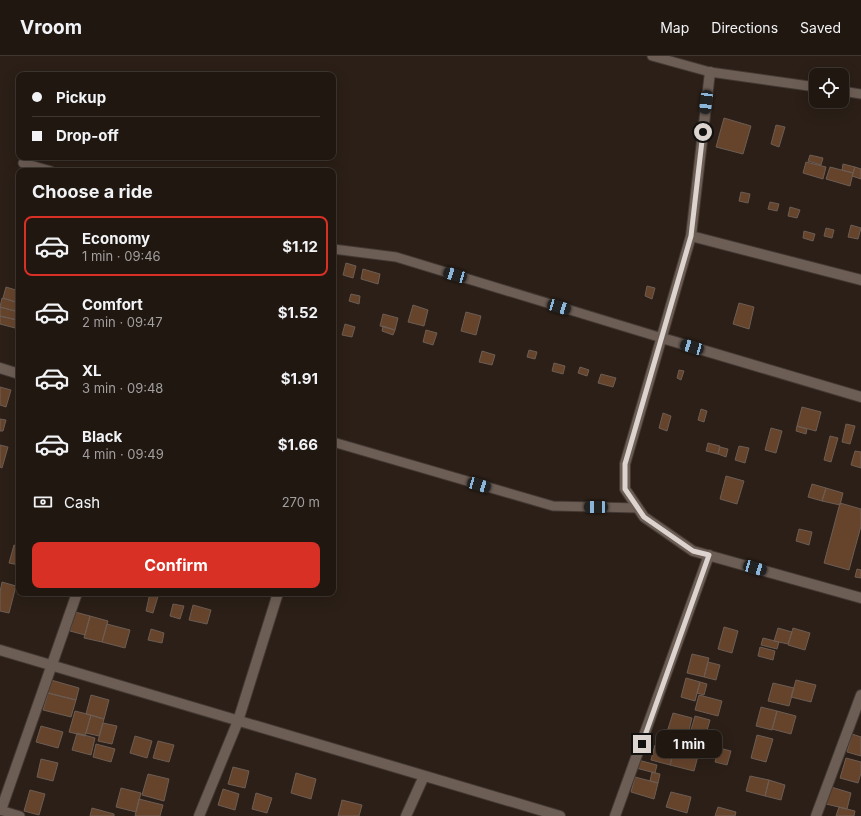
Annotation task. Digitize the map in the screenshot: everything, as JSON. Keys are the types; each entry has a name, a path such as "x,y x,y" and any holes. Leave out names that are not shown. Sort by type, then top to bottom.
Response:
{"street":[{"path":"710,72 691,236 625,464 625,489 644,517 693,551 861,598"},
{"path":"691,236 861,280"},
{"path":"662,338 861,397"},
{"path":"0,368 16,373"},
{"path":"616,816 709,555"},
{"path":"1,810 75,596"},
{"path":"199,816 238,721 277,596"},
{"path":"0,650 560,816"},
{"path":"816,816 861,695"},
{"path":"406,816 424,776"}],"lane":[{"path":"652,56 710,72 809,86"},
{"path":"849,92 861,94"},
{"path":"23,163 40,168"},
{"path":"336,249 396,258 662,338"},
{"path":"336,443 553,506 638,508"},
{"path":"1,810 20,816"}],"building":[{"path":"724,118 751,126 743,154 716,147"},
{"path":"776,125 785,127 779,147 771,144"},
{"path":"810,155 823,158 821,165 808,161"},
{"path":"806,162 826,167 823,179 803,173"},
{"path":"843,164 855,167 853,173 842,170"},
{"path":"830,167 853,173 850,186 826,179"},
{"path":"855,167 861,169 861,179 852,176"},
{"path":"741,192 750,194 748,203 739,201"},
{"path":"770,202 779,204 777,211 768,209"},
{"path":"790,207 800,210 797,218 788,216"},
{"path":"851,225 861,228 858,239 848,237"},
{"path":"826,228 834,230 832,238 824,236"},
{"path":"804,231 815,234 813,241 803,238"},
{"path":"346,263 356,266 353,278 343,275"},
{"path":"363,269 380,274 378,284 361,279"},
{"path":"647,286 655,288 652,299 645,296"},
{"path":"6,287 16,290 16,302 3,298"},
{"path":"351,294 360,296 359,304 349,301"},
{"path":"2,298 16,302 16,311 0,307"},
{"path":"739,303 754,307 749,329 733,324"},
{"path":"413,305 428,310 424,326 408,322"},
{"path":"0,307 16,311 16,320 0,316"},
{"path":"466,312 481,316 476,335 461,331"},
{"path":"383,314 398,318 395,330 380,326"},
{"path":"0,316 16,320 15,328 0,324"},
{"path":"345,324 355,327 352,337 342,335"},
{"path":"383,326 395,330 393,335 382,331"},
{"path":"426,330 437,333 433,345 423,342"},
{"path":"529,350 537,352 535,359 527,357"},
{"path":"482,351 495,355 492,365 479,362"},
{"path":"554,363 565,366 563,374 552,371"},
{"path":"580,367 589,370 587,376 578,373"},
{"path":"679,370 684,371 681,380 677,378"},
{"path":"601,374 616,378 613,387 598,383"},
{"path":"0,387 11,390 6,407 0,405"},
{"path":"802,407 821,412 816,431 797,426"},
{"path":"701,409 707,411 704,422 698,420"},
{"path":"663,413 671,416 667,431 659,428"},
{"path":"0,419 6,420 3,431 0,431"},
{"path":"846,424 855,426 850,444 842,442"},
{"path":"797,426 807,429 806,434 796,431"},
{"path":"771,428 782,431 776,453 765,450"},
{"path":"830,436 838,438 831,462 824,460"},
{"path":"708,443 720,446 718,454 706,451"},
{"path":"0,445 8,447 2,468 0,467"},
{"path":"739,446 749,448 745,463 735,460"},
{"path":"720,447 728,449 726,457 718,454"},
{"path":"855,451 861,452 861,468 851,465"},
{"path":"726,476 744,481 737,504 720,499"},
{"path":"812,484 826,488 822,501 808,497"},
{"path":"826,488 843,493 840,505 822,501"},
{"path":"840,503 861,509 861,526 849,570 824,563"},
{"path":"799,529 812,532 809,545 796,541"},
{"path":"14,545 16,546 16,564 9,563"},
{"path":"857,569 861,570 861,578 855,577"},
{"path":"2,582 16,586 9,613 0,611 0,592"},
{"path":"149,596 158,596 153,613 146,611"},
{"path":"173,604 184,606 180,619 170,616"},
{"path":"193,605 211,610 207,624 189,620"},
{"path":"75,612 90,616 85,635 70,631"},
{"path":"90,616 108,621 102,642 84,638"},
{"path":"107,624 130,630 125,648 102,642"},
{"path":"724,627 738,631 732,653 718,649"},
{"path":"778,628 792,632 788,644 774,641"},
{"path":"793,628 810,633 805,650 788,645"},
{"path":"151,629 164,633 162,643 148,640"},
{"path":"763,638 779,642 777,649 761,645"},
{"path":"760,647 775,651 773,660 758,656"},
{"path":"692,654 709,658 704,677 687,673"},
{"path":"708,662 720,665 716,680 704,677"},
{"path":"686,678 700,682 695,701 681,697"},
{"path":"51,680 79,688 76,700 48,693"},
{"path":"796,680 816,685 811,702 791,697"},
{"path":"700,682 707,684 704,695 697,693"},
{"path":"773,683 794,688 789,706 768,701"},
{"path":"48,693 76,700 71,717 43,710"},
{"path":"91,695 109,700 104,719 86,714"},
{"path":"699,695 722,701 718,716 695,710"},
{"path":"761,707 777,711 772,730 756,726"},
{"path":"75,711 91,715 85,736 69,732"},
{"path":"777,711 796,716 791,734 772,729"},
{"path":"673,713 692,718 688,734 668,729"},
{"path":"91,715 104,719 99,736 86,733"},
{"path":"695,716 710,720 706,734 691,730"},
{"path":"103,723 117,726 112,744 98,741"},
{"path":"41,726 63,732 58,748 36,742"},
{"path":"77,733 95,738 91,755 72,750"},
{"path":"852,734 861,737 861,756 847,752"},
{"path":"757,735 773,739 766,762 751,758"},
{"path":"135,736 152,741 147,758 130,753"},
{"path":"158,741 174,745 169,762 153,758"},
{"path":"96,744 115,749 111,762 93,757"},
{"path":"655,745 674,750 670,765 651,760"},
{"path":"719,748 731,751 727,765 715,762"},
{"path":"674,750 698,756 694,771 670,765"},
{"path":"846,758 861,762 861,773 858,783 840,778"},
{"path":"41,759 58,763 53,781 37,777"},
{"path":"638,760 657,765 655,773 636,768"},
{"path":"233,767 249,771 245,788 228,784"},
{"path":"652,772 660,774 658,783 650,781"},
{"path":"296,773 316,779 311,799 291,793"},
{"path":"148,774 169,779 164,801 142,795"},
{"path":"750,776 769,780 765,796 746,791"},
{"path":"635,777 658,783 654,799 631,792"},
{"path":"769,780 785,785 781,800 765,796"},
{"path":"831,787 851,793 847,809 826,804"},
{"path":"121,788 141,793 136,812 116,807"},
{"path":"223,789 239,794 235,810 218,805"},
{"path":"30,790 45,794 39,815 24,811"},
{"path":"671,792 691,797 687,813 666,807"},
{"path":"256,793 272,798 267,813 252,809"},
{"path":"139,799 163,805 160,816 135,816"},
{"path":"342,800 362,805 359,816 338,816"},
{"path":"718,807 736,812 735,816 715,816"},
{"path":"839,807 855,811 854,816 836,816"},
{"path":"92,808 114,814 114,816 90,816"}],"route":[{"path":"642,744 709,555 693,551 644,517 625,489 625,464 691,236 703,132"}]}
